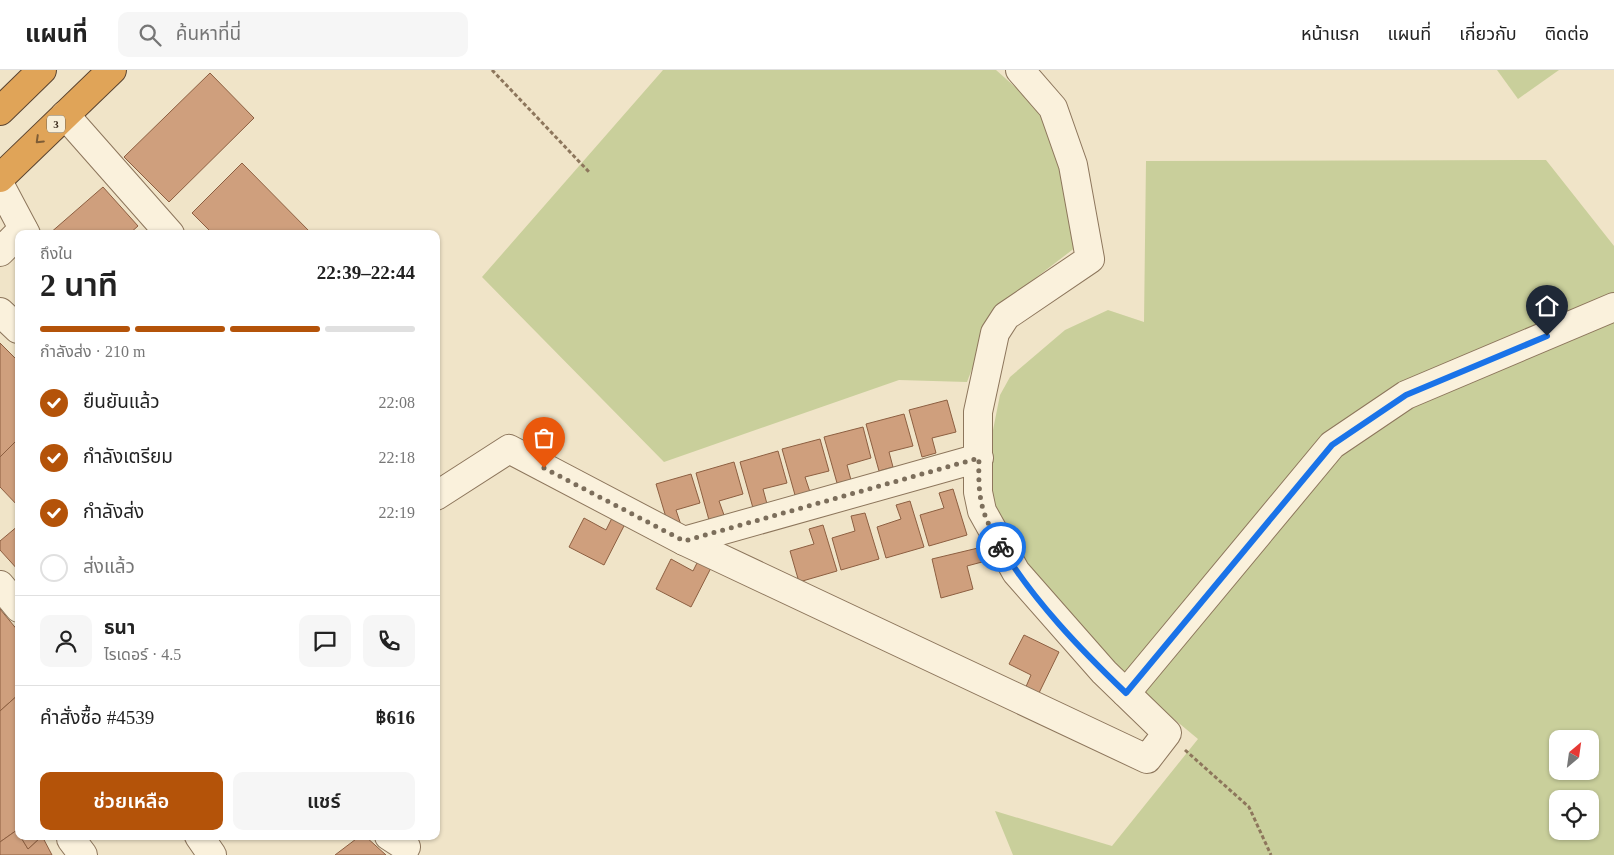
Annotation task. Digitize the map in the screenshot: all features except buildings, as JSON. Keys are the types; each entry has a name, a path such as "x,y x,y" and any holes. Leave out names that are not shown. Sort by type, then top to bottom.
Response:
{"highway":[{"path":"0,111 42,70"},
{"name":"3","path":"0,178 112,70"}],"street":[{"path":"440,493 508,449 684,541 1147,759 1166,733 1075,641 1016,572 982,511 978,492 978,412 995,333 1006,316 1090,259 1073,164 1054,108 1020,70"},
{"path":"65,115 166,230"},
{"path":"0,185 23,230"},
{"path":"0,252 15,239"},
{"path":"1126,693 1332,445 1406,395 1614,307"},
{"path":"684,541 979,458"},
{"path":"0,585 15,603"},
{"path":"72,840 83,855"},
{"path":"202,840 212,855"}],"path":[{"path":"492,70 590,173"},
{"path":"1166,733 1249,807 1271,855"}],"green space":[{"path":"663,70 996,70 1033,103 1056,143 1076,247 995,309 967,382 899,380 664,462 482,277"},
{"path":"1497,70 1559,70 1518,99"},
{"path":"1546,160 1614,246 1614,855 1013,855 995,811 1112,846 1198,739 1109,665 1040,588 993,515 990,488 993,430 1000,395 1010,377 1065,330 1108,310 1144,322 1146,161"}],"way so far":[{"path":"544,468 684,541 979,458 978,492 982,511 1001,547"}],"route":[{"path":"1001,547 1016,572 1042,603 1075,641 1126,693 1332,445 1406,395 1547,336"}]}
